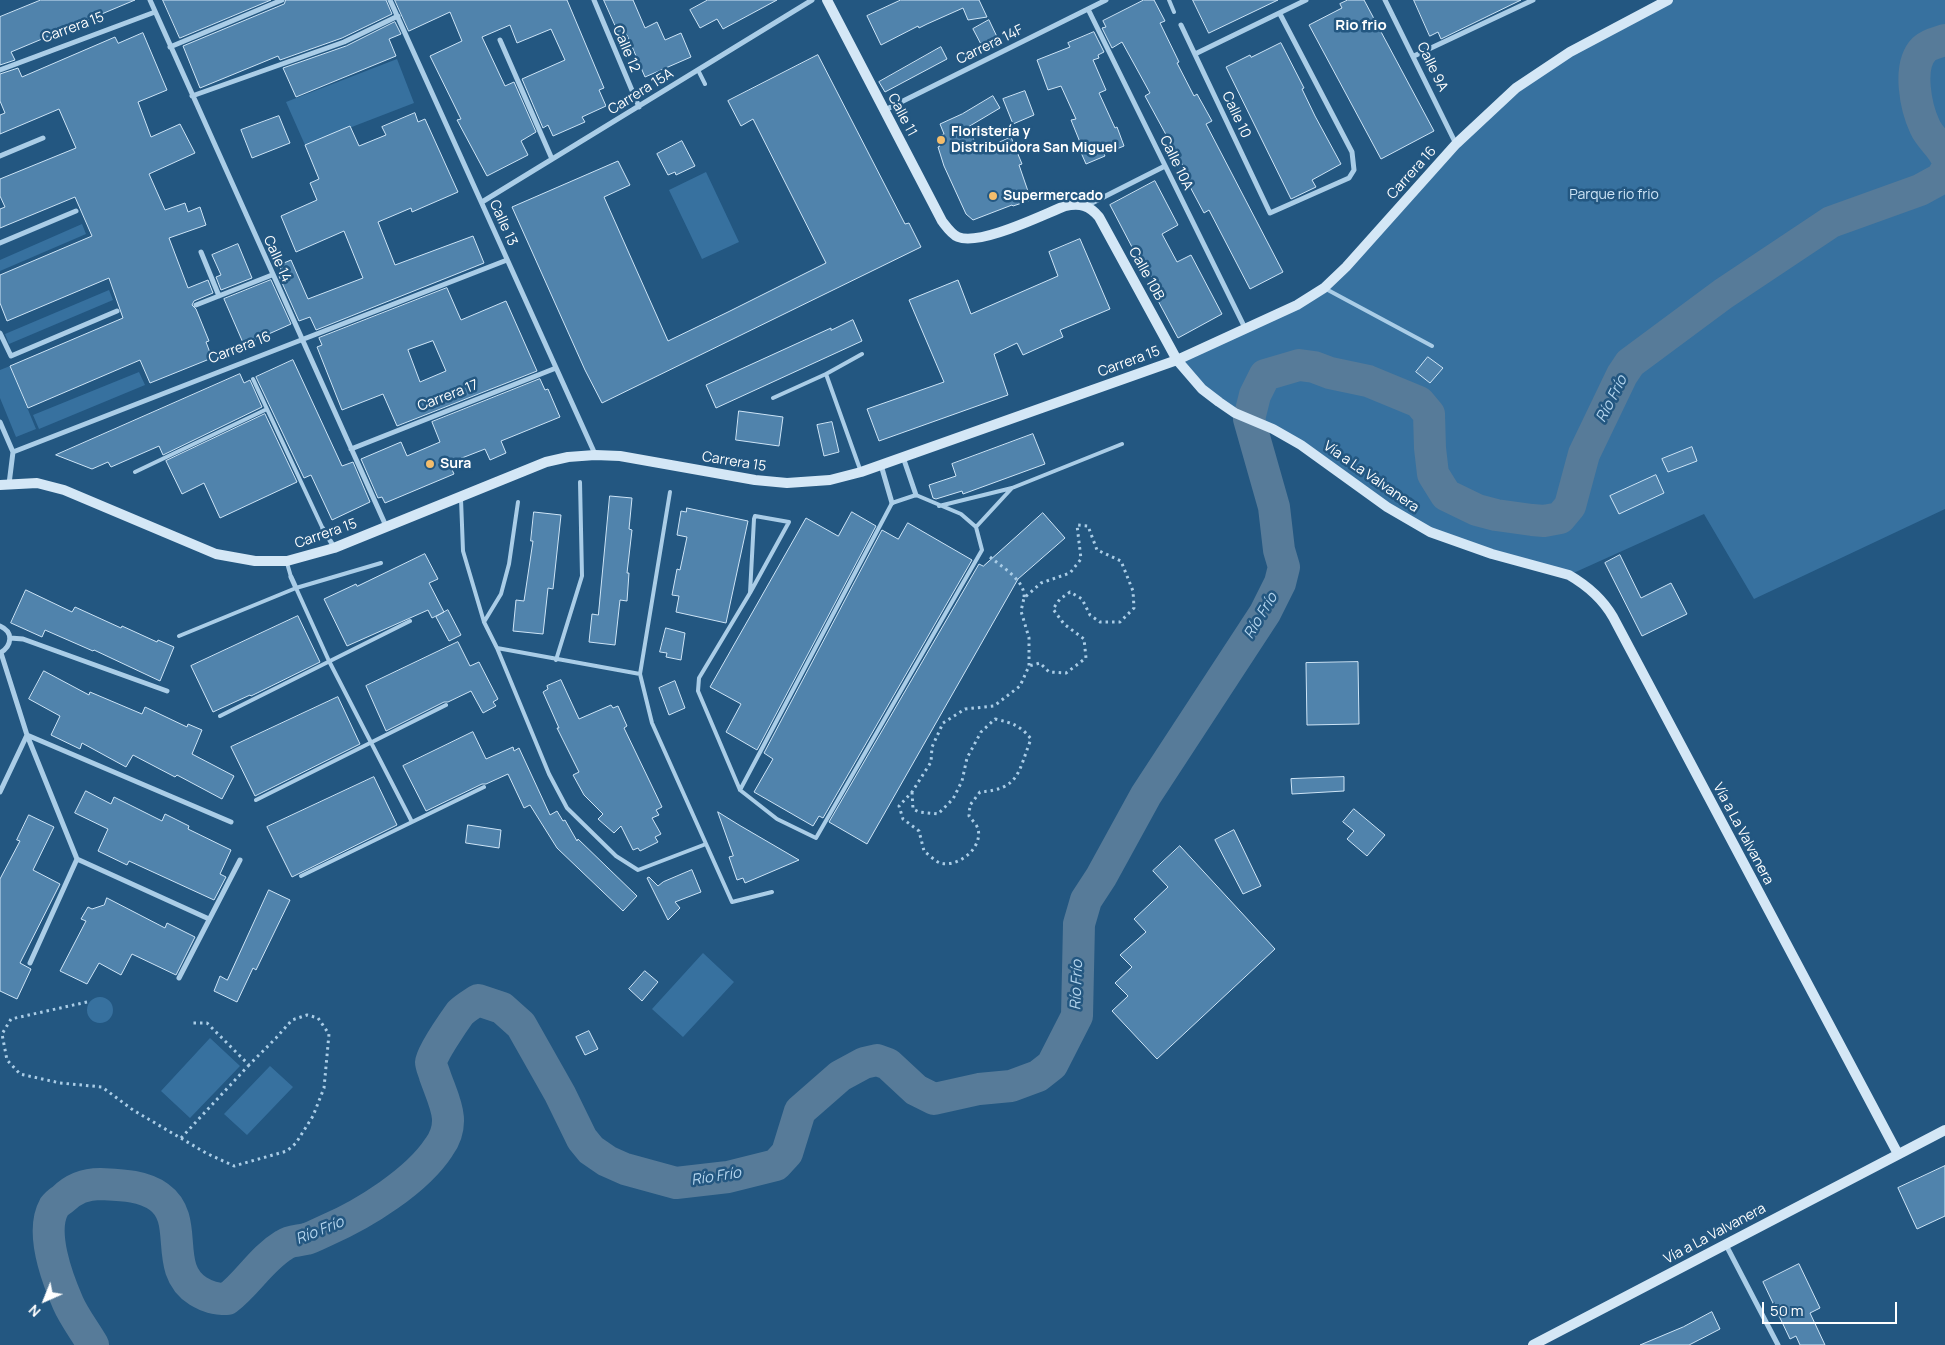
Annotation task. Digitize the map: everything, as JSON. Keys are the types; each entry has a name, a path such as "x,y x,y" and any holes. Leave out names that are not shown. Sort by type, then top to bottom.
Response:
{"street":[{"name":"Calle 14","path":"150,0 272,276 386,526"},
{"path":"170,47 282,0"},
{"name":"Calle 13","path":"390,0 595,455"},
{"name":"Calle 12","path":"594,0 638,107"},
{"name":"Carrera 15A","path":"482,202 812,0"},
{"name":"Carrera 14F","path":"884,110 1106,0"},
{"path":"1195,54 1306,0"},
{"name":"Calle 9A","path":"1385,0 1456,144"},
{"path":"1414,56 1533,0"},
{"name":"Carrera 16","path":"1177,360 1297,305 1324,288 1346,267 1456,144 1516,88 1570,52 1668,0"},
{"name":"Calle 11","path":"829,1 942,221 950,231 958,237 977,239 1065,206 1077,204 1086,206"},
{"name":"Calle 10A","path":"1088,9 1245,328"},
{"name":"Carrera 15","path":"0,70 155,12"},
{"name":"Calle 10","path":"1182,26 1270,213 1349,178 1354,170 1352,152 1280,14"},
{"path":"192,96 344,42 398,16"},
{"path":"500,40 552,159"},
{"path":"0,156 43,138"},
{"path":"1086,206 1165,166"},
{"name":"Calle 10B","path":"1086,206 1099,217 1177,360"},
{"path":"0,243 76,211"},
{"path":"201,252 219,296"},
{"name":"Carrera 16","path":"13,452 507,260"},
{"path":"196,306 272,276"},
{"path":"0,333 11,356 116,311"},
{"name":"Carrera 15","path":"4,484 37,483 64,490 216,554 255,561 287,561 334,548 546,462 568,457 620,456 787,484 830,480 903,458 1177,360"},
{"name":"Vía a La Valvanera","path":"1177,360 1202,389 1235,413 1273,429 1302,445 1387,507 1413,523 1450,540 1569,576 1583,583 1597,595 1613,617 1898,1154 1533,1345"},
{"name":"Carrera 17","path":"351,448 556,368"},
{"path":"0,422 13,452 4,484"},
{"path":"903,458 916,495"},
{"path":"882,465 892,503"},
{"path":"323,529 334,548"},
{"name":"Carrera 15","path":"291,577 296,588"},
{"path":"0,626 9,632 10,644 0,653 26,735 77,859 209,919"},
{"path":"10,638 23,639 167,691"},
{"path":"0,792 26,735"},
{"path":"26,735 231,822"},
{"path":"30,963 77,859"},
{"path":"179,978 240,860"},
{"path":"1898,1154 1945,1130"},
{"path":"1726,1245 1778,1345"}],"lane":[{"path":"1169,0 1174,12"},
{"path":"698,70 705,84"},
{"path":"1324,288 1432,346"},
{"path":"773,398 826,374 862,354"},
{"path":"826,374 861,472"},
{"path":"253,379 323,529"},
{"path":"135,472 267,409"},
{"path":"939,506 1012,488 1122,444"},
{"path":"556,660 582,576 580,482"},
{"path":"976,528 1012,488"},
{"path":"670,492 640,674 652,723 732,902 772,892"},
{"path":"740,790 892,503 916,495 960,514 976,528 982,550 816,838 777,819 740,790 698,690 699,678 750,593 789,522 755,516 750,593"},
{"path":"461,496 463,551 484,622 497,648 549,774 567,808 616,856 638,870 706,844"},
{"path":"484,622 501,594 509,564 518,502"},
{"name":"Carrera 15","path":"287,561 291,577"},
{"path":"179,636 296,588 381,563"},
{"path":"296,588 370,744 412,822"},
{"path":"220,716 410,621"},
{"path":"497,648 640,674"},
{"path":"256,800 446,705"},
{"path":"301,876 484,787"}],"path":[{"path":"1024,598 1041,583 1070,573 1081,559 1077,525 1088,526 1097,550 1121,561 1133,591 1134,608 1120,622 1100,622 1090,615 1082,599 1070,592 1060,599 1053,609 1064,624 1084,640 1086,658 1066,673 1049,672 1040,663 1029,666"},
{"path":"912,792 913,809 919,812 938,814 953,799 962,781 967,758 981,732 994,719 1009,722 1022,728 1031,740 1013,782 998,790 980,792 970,805 969,816 978,828 978,839 970,853 954,864 940,863 924,852 919,831 903,819 899,806 912,792 931,762 932,746 942,723 965,709 994,706 1020,686 1029,666 1029,638 1021,611 1025,592 1020,584 982,550"},
{"path":"87,1002 11,1019 2,1034 7,1060 20,1074 60,1083 102,1087 133,1110 180,1138 234,1166 287,1151 296,1142 313,1116 324,1088 329,1034 318,1018 306,1015 292,1020 180,1138"},
{"path":"190,1023 207,1023 249,1065"}],"green space":[{"name":"Parque rio frio","path":"1666,0 1945,0 1945,509 1754,599 1704,514 1569,575 1430,532 1301,445 1235,413 1177,360 1324,288 1456,144 1516,88"},
{"path":"397,59 414,103 305,145 286,102"},
{"path":"706,172 739,242 702,259 669,190"},
{"path":"82,224 86,234 0,271 0,260"},
{"path":"109,290 113,300 9,344 5,334"},
{"path":"10,366 36,429 16,437 0,398 0,370"},
{"path":"139,372 145,385 39,429 33,415"},
{"path":"703,953 734,982 683,1037 652,1009"},
{"path":"100,997 109,1001 113,1010 109,1019 100,1023 91,1019 87,1010 91,1001"},
{"path":"210,1038 240,1066 190,1118 161,1091"},
{"path":"270,1066 293,1087 247,1135 224,1114"}],"building":[{"path":"41,0 135,0 11,52 15,60 0,65 0,17"},
{"path":"163,0 271,0 180,38"},
{"path":"286,0 386,0 392,14 342,38 280,60 278,56 200,88 183,46 284,4"},
{"path":"395,0 567,0 604,88 599,90 606,106 582,117 585,122 553,136 548,125 543,128 522,79 565,60 551,29 517,43 510,25 482,37 505,86 514,82 536,132 521,141 528,155 487,176 457,120 461,119 430,56 462,41 450,12 409,31"},
{"path":"604,0 633,0 645,28 657,22 665,40 681,33 691,57 645,77 627,35 621,38"},
{"path":"708,0 777,0 723,29 717,19 700,28 690,10"},
{"path":"901,0 979,0 987,17 968,20 963,8 919,28 918,26 881,45 867,16"},
{"path":"1144,0 1154,0 1165,21 1160,23 1179,62 1177,63 1194,96 1197,94 1212,121 1206,124 1283,272 1250,289 1209,210 1204,213 1180,168 1183,166 1145,96 1150,93 1122,42 1112,48 1102,28 1106,27 1103,21"},
{"path":"1193,0 1278,0 1209,33"},
{"path":"1348,0 1364,0 1434,131 1381,159 1309,25 1342,8 1340,4"},
{"path":"1414,0 1521,0 1441,39 1438,32 1430,36"},
{"path":"989,20 999,41 983,48 973,29"},
{"path":"395,22 401,34 389,39 396,56 296,97 283,68 346,46"},
{"path":"1094,32 1104,52 1098,55 1099,58 1093,60 1106,90 1099,93 1115,128 1117,127 1124,146 1086,164 1079,148 1082,147 1071,120 1076,119 1061,86 1048,90 1037,60 1070,47 1068,43"},
{"path":"143,33 167,90 138,102 151,137 180,124 195,153 149,174 165,210 185,203 188,212 200,207 206,225 169,238 188,288 208,280 213,293 194,301 192,305 196,309 209,341 206,342 212,358 150,383 140,360 28,408 10,366 123,318 109,278 7,321 0,303 0,275 92,236 75,197 0,228 0,209 5,207 0,196 0,179 76,148 59,109 0,134 0,115 5,113 0,101 0,74 18,68 22,77 115,37 118,43"},
{"path":"1281,43 1304,88 1302,89 1315,116 1341,164 1312,180 1316,187 1291,199 1226,67"},
{"path":"941,47 947,59 885,92 879,82"},
{"path":"818,55 905,224 909,223 921,247 602,403 585,370 512,207 618,161 630,185 604,197 668,341 728,312 826,263 753,119 741,126 728,101"},
{"path":"1025,91 1034,115 1013,124 1003,99"},
{"path":"993,96 1000,108 968,127 979,151 1011,137 1022,164 1019,165 1031,200 973,220 966,214 944,166 937,137 944,134 940,124"},
{"path":"415,113 418,122 425,119 458,192 412,212 411,208 378,222 395,265 473,236 484,263 316,330 310,317 299,321 279,276 283,274 279,265 291,260 308,299 363,278 344,231 296,252 281,216 317,200 310,183 319,179 305,145 350,126 359,146 386,135 382,127"},
{"path":"279,116 290,143 252,158 241,130"},
{"path":"682,141 695,166 676,175 675,172 668,175 657,154"},
{"path":"1155,181 1178,225 1162,234 1177,262 1191,255 1222,314 1178,338 1156,297 1160,294 1136,247 1133,249 1110,205"},
{"path":"1080,239 1110,309 1060,330 1063,337 1023,355 1017,343 994,354 1008,395 879,441 867,409 944,382 909,300 958,280 971,314 1058,276 1049,252"},
{"path":"238,244 252,278 221,290 216,277 221,275 212,255"},
{"path":"271,280 291,324 244,345 224,299"},
{"path":"447,288 461,320 506,301 537,371 397,426 383,394 342,410 317,347 322,345 319,338","holes":["433,341 446,371 420,382 408,350"]},
{"path":"853,320 862,341 716,408 706,385 831,328 831,330"},
{"path":"1428,357 1443,368 1430,383 1416,372"},
{"path":"293,360 342,466 353,462 370,502 332,520 311,475 304,478 256,377"},
{"path":"240,374 244,383 250,380 262,407 163,455 159,446 111,467 108,462 92,469 56,455"},
{"path":"540,379 545,390 548,389 560,417 501,441 506,453 490,460 485,449 449,463 454,474 385,503 382,497 378,498 361,459 401,442 407,456 440,442 432,422"},
{"path":"739,411 783,417 779,446 736,440"},
{"path":"265,414 297,482 220,518 204,483 182,494 166,461"},
{"path":"832,422 839,452 824,456 817,425"},
{"path":"1033,434 1045,464 963,494 962,491 936,499 933,498 929,485 956,476 952,464"},
{"path":"1692,447 1697,461 1668,472 1662,459"},
{"path":"1656,475 1664,493 1619,514 1610,496"},
{"path":"610,496 632,498 629,529 632,530 627,573 629,573 627,601 620,600 615,645 589,642 592,614 598,615"},
{"path":"687,508 748,521 726,623 676,612 679,596 672,595 677,569 680,570 687,537 677,535 681,511 686,512"},
{"path":"534,512 561,515 553,589 548,588 543,634 513,631 516,600 524,601 533,541 531,541"},
{"path":"852,512 876,526 757,750 726,732 741,704 710,687 806,518 838,536"},
{"path":"1043,513 1065,538 1018,579 867,844 829,822 979,564 983,566"},
{"path":"908,523 972,560 823,818 819,816 813,826 754,792 773,759 764,753 882,530 898,539"},
{"path":"425,554 438,579 429,583 444,612 432,618 428,610 347,646 324,599 356,584 357,586"},
{"path":"1620,555 1641,598 1671,583 1687,614 1642,636 1605,563"},
{"path":"26,590 72,612 75,607 121,628 122,626 157,642 158,640 174,647 160,681 94,650 45,630 42,637 11,623"},
{"path":"448,610 461,635 449,641 436,617"},
{"path":"298,616 320,662 251,696 213,712 191,666"},
{"path":"666,628 685,633 681,660 666,657 667,653 660,652"},
{"path":"458,642 470,666 479,662 498,699 493,702 496,706 483,713 471,691 448,702 444,702 386,731 366,686"},
{"path":"1358,662 1359,724 1307,725 1306,663"},
{"path":"44,671 89,695 90,692 142,714 145,707 187,727 188,724 202,730 192,754 234,776 222,799 177,775 175,777 133,755 126,767 82,743 80,749 51,735 60,716 29,699"},
{"path":"561,680 579,719 611,705 613,708 618,706 627,726 624,728 662,807 656,810 659,815 652,818 661,834 655,837 658,842 640,851 638,848 633,850 621,826 614,833 598,819 603,814 584,795 573,775 579,772 557,728 559,728 543,692 548,689 547,686"},
{"path":"675,681 685,708 669,715 659,688"},
{"path":"338,697 360,744 255,796 231,747"},
{"path":"473,732 486,759 513,747 514,751 519,748 550,815 557,811 563,821 565,820 577,841 578,839 637,896 623,911 557,848 530,805 524,808 508,774 482,784 426,811 403,766"},
{"path":"374,777 397,825 292,877 267,827"},
{"path":"1344,777 1344,791 1292,794 1291,779"},
{"path":"86,791 111,804 114,797 162,821 165,814 189,826 188,829 231,850 220,874 226,877 214,900 129,861 127,865 98,851 108,829 75,813"},
{"path":"1354,809 1385,835 1367,856 1347,839 1354,831 1343,822"},
{"path":"718,812 799,860 745,883 743,878 737,880 729,857 733,856"},
{"path":"29,815 54,827 33,870 60,884 20,963 31,969 17,999 0,991 0,879 20,841 17,840"},
{"path":"468,825 501,830 499,848 466,843"},
{"path":"1234,830 1261,886 1243,894 1215,840"},
{"path":"1180,846 1275,949 1157,1059 1112,1011 1128,996 1115,983 1132,967 1120,955 1146,932 1134,919 1168,887 1153,871"},
{"path":"692,870 701,892 675,902 680,908 668,920 647,878 649,877 658,886"},
{"path":"269,890 290,900 256,970 253,968 237,1002 214,991 220,976 227,980"},
{"path":"107,898 165,928 167,923 195,937 176,975 132,954 121,975 99,963 87,984 60,971 86,921 81,919 88,907 92,909 104,905"},
{"path":"645,971 658,982 642,1001 629,989"},
{"path":"589,1031 598,1049 585,1055 576,1037"},
{"path":"1945,1166 1945,1216 1917,1229 1898,1188"},
{"path":"1799,1264 1820,1308 1810,1313 1825,1345 1800,1345 1796,1336 1790,1339 1763,1282"},
{"path":"1712,1312 1720,1329 1689,1345 1640,1345 1683,1327"}],"waterway":[{"name":"Río Frío","path":"1945,40 1931,44 1924,49 1919,56 1914,76 1916,98 1922,119 1927,131 1945,155"},
{"name":"Río Frío","path":"93,1345 68,1303 59,1281 49,1242 50,1217 54,1207 67,1195 85,1186 95,1184 131,1186 159,1197 168,1207 174,1218 178,1257 181,1270 187,1281 205,1295 227,1299 242,1286 268,1257 284,1245 292,1241 311,1237 373,1206 404,1184 429,1160 444,1138 448,1120 445,1103 431,1065 432,1058 460,1013 478,1000 502,1008 521,1025 560,1094 582,1139 591,1150 607,1161 625,1169 676,1183 728,1177 776,1165 787,1153 800,1111 840,1076 864,1063 877,1060 888,1064 916,1090 934,1099 979,1089 1011,1086 1038,1076 1052,1065 1077,1016 1079,924 1086,900 1101,877 1146,795 1265,613 1280,583 1284,567 1279,550 1274,507 1249,419 1255,395 1265,375 1299,365 1314,367 1330,373 1368,381 1419,402 1429,414 1433,474 1446,495 1477,510 1496,515 1544,521 1560,518 1570,506 1584,454 1622,375 1630,363 1723,294 1831,222 1920,190 1942,178 1945,172"}],"place":[{"name":"Floristería y Distribuidora San Miguel","path":"941,140"},
{"name":"Supermercado","path":"993,196"},
{"name":"Sura","path":"430,464"}],"district":[{"name":"Rio frio","path":"1361,26"}]}
